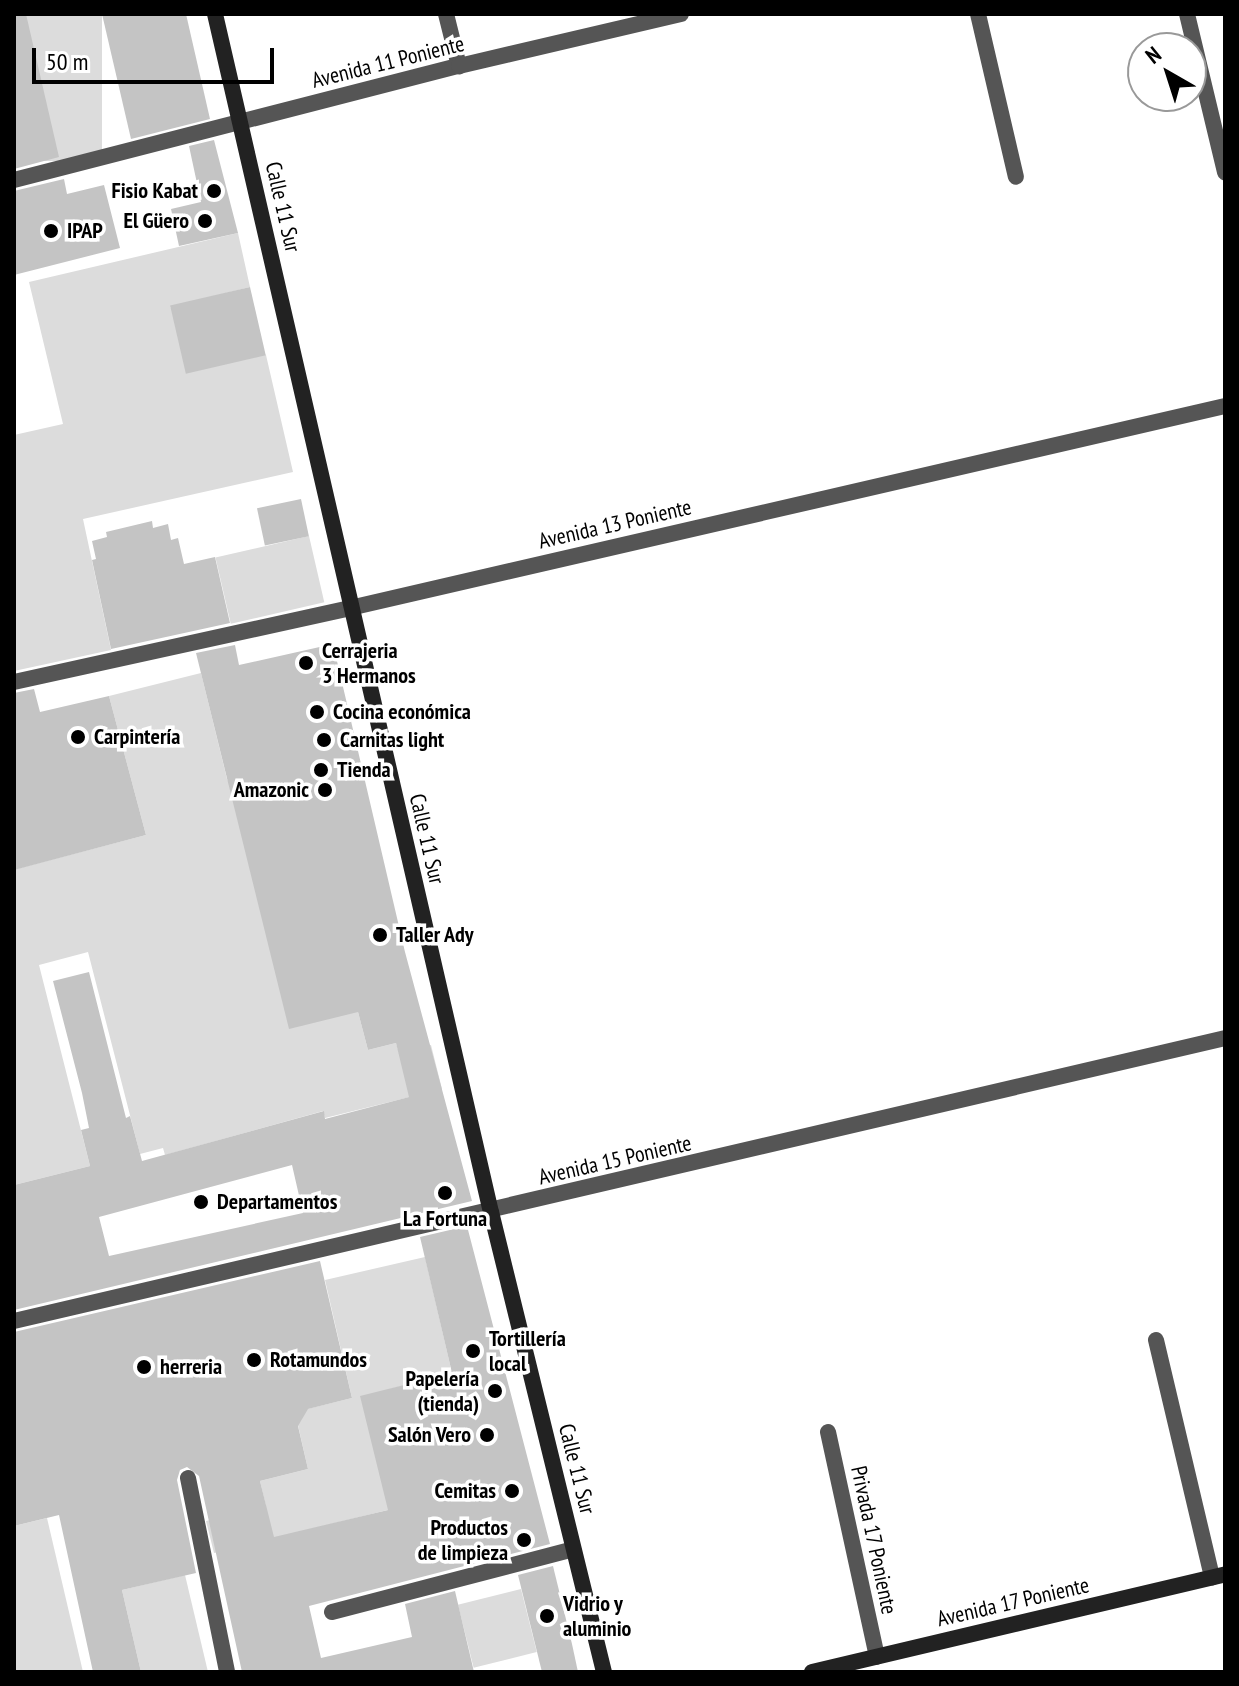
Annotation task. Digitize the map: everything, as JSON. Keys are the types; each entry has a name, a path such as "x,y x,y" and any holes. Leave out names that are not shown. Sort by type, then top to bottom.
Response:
{"street":[{"name":"Calle 11 Sur","path":"215,14 491,1212 604,1672"},
{"path":"446,14 459,66"},
{"name":"Avenida 11 Poniente","path":"14,180 459,66 681,14"},
{"path":"978,14 1016,177"},
{"path":"1187,14 1225,172"},
{"name":"Avenida 13 Poniente","path":"14,682 350,608 1225,406"},
{"name":"Avenida 15 Poniente","path":"14,1321 491,1212 1225,1038"},
{"path":"1156,1340 1218,1576"},
{"name":"Privada 17 Poniente","path":"828,1432 877,1657"},
{"path":"188,1478 227,1672"},
{"path":"332,1612 573,1549"},
{"name":"Avenida 17 Poniente","path":"812,1672 1218,1576"}],"shaded area":[{"path":"26,14 102,14 102,161 26,161"},
{"path":"238,233 250,287 170,307 266,355 293,472 83,519 111,650 14,671 14,435 63,424 29,282"},
{"path":"309,536 324,602 231,624 215,558"},
{"path":"201,673 227,779 358,1012 368,1050 396,1043 399,1053 431,1045 442,1089 325,1118 323,1111 165,1155 163,1148 140,1154 88,952 39,965 90,1166 14,1185 14,865 16,869 146,835 109,696"},
{"path":"425,1257 452,1373 390,1389 444,1496 214,1553 206,1521 266,1506 260,1481 308,1469 295,1412 352,1398 325,1280"},
{"path":"47,1518 83,1672 14,1672 14,1526"},
{"path":"185,1575 208,1672 141,1672 122,1590"},
{"path":"521,1589 537,1652 474,1668 458,1605"}],"building":[{"path":"14,14 26,14 59,157 14,169"},
{"path":"102,14 186,14 210,119 131,139"},
{"path":"214,140 238,233 179,246 171,209 201,202 189,146"},
{"path":"64,179 67,194 104,185 120,248 14,275 14,191"},
{"path":"250,287 266,355 186,374 170,305"},
{"path":"301,499 309,536 265,546 257,508"},
{"path":"152,521 153,528 168,524 171,540 178,538 184,564 215,557 230,623 111,649 92,560 96,559 92,541 107,537 106,532"},
{"path":"333,644 405,952 472,1201 14,1310 14,1185 90,1166 81,1130 89,1128 82,1093 53,981 89,972 126,1118 130,1116 142,1161 324,1111 325,1119 409,1097 396,1043 368,1050 358,1012 289,1029 196,653 235,645 239,665","holes":["292,1165 303,1213 109,1256 99,1217"]},
{"path":"34,689 40,712 109,696 146,835 14,870 14,693"},
{"path":"467,1226 550,1544 309,1606 321,1658 412,1637 405,1604 455,1591 474,1672 242,1672 199,1476 187,1467 180,1470 177,1480 196,1573 122,1590 141,1672 93,1672 59,1515 14,1526 14,1332 320,1261 352,1398 308,1409 298,1426 308,1469 260,1481 274,1537 388,1510 360,1396 452,1373 420,1237"},
{"name":"Vidrio y aluminio","path":"553,1566 578,1672 542,1672 518,1575"}],"place":[{"name":"Fisio Kabat","path":"214,191"},
{"name":"El Güero","path":"205,221"},
{"name":"IPAP","path":"51,231"},
{"name":"Cerrajeria 3 Hermanos","path":"306,663"},
{"name":"Cocina económica","path":"317,712"},
{"name":"Carpintería","path":"78,737"},
{"name":"Carnitas light","path":"324,740"},
{"name":"Tienda","path":"321,770"},
{"name":"Amazonic","path":"325,790"},
{"name":"Taller Ady","path":"380,935"},
{"name":"La Fortuna","path":"445,1193"},
{"name":"Departamentos","path":"201,1202"},
{"name":"Tortillería local","path":"473,1351"},
{"name":"Rotamundos","path":"254,1360"},
{"name":"herreria","path":"144,1367"},
{"name":"Papelería (tienda)","path":"495,1391"},
{"name":"Salón Vero","path":"487,1435"},
{"name":"Cemitas","path":"512,1491"},
{"name":"Productos de limpieza","path":"524,1540"},
{"name":"Vidrio y aluminio","path":"547,1616"}]}
